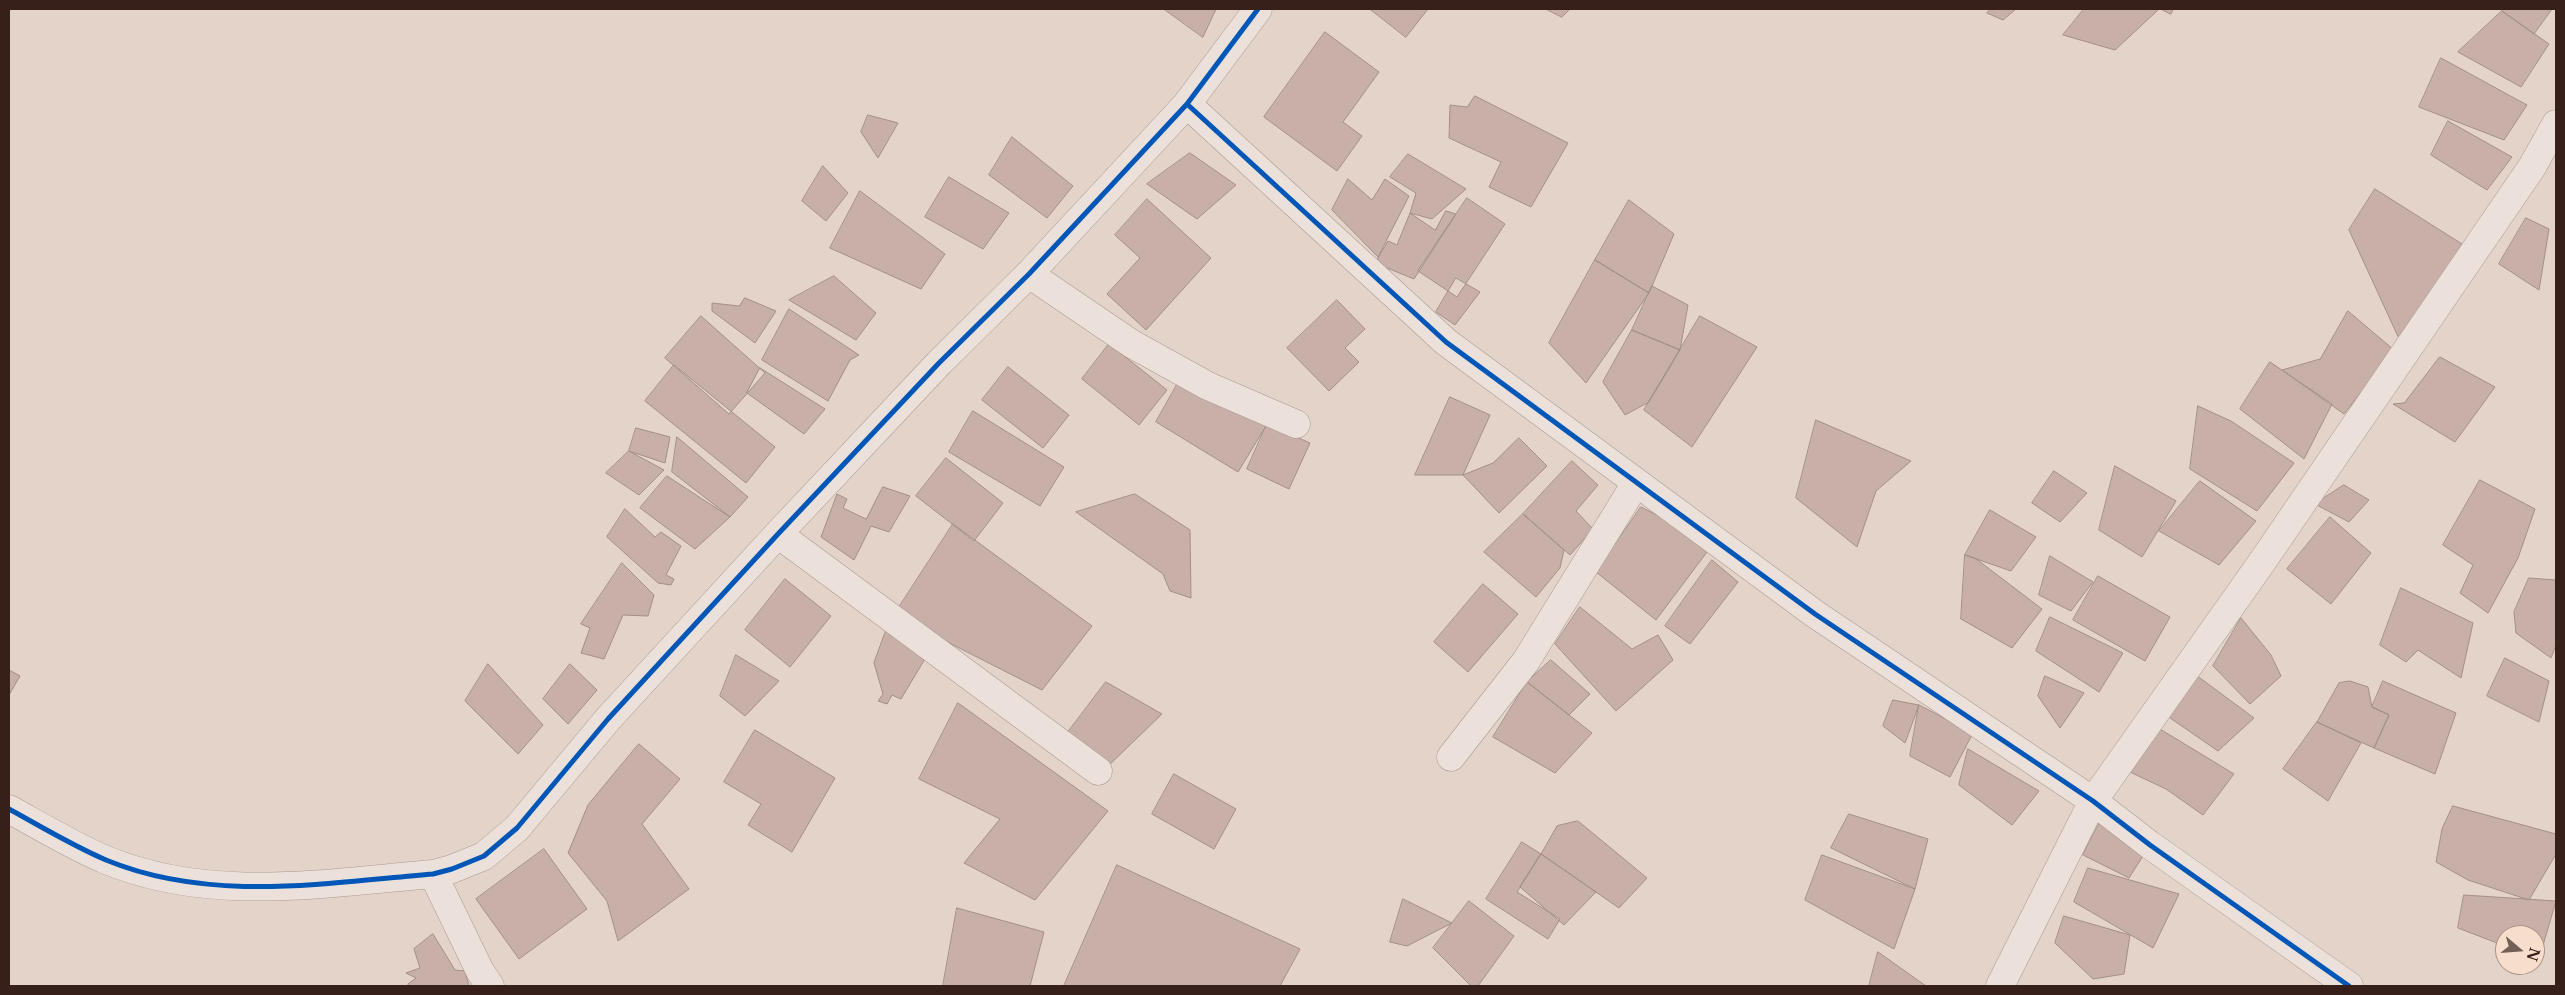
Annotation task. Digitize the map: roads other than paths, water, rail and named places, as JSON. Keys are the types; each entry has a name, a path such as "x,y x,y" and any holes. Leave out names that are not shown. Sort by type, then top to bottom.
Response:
{"street":[{"path":"9,809 107,860 159,875 213,886 257,887 432,874 452,869 484,856 517,828 608,718 778,534 939,363 1029,274 1187,104 1258,9"},
{"path":"1187,104 1446,342 1815,614 2093,801 2150,845 2350,986"},
{"path":"2000,986 2093,801 2262,562 2470,258 2532,167 2556,124"},
{"path":"1029,274 1132,344 1208,386 1296,424"},
{"path":"1451,757 1526,661 1636,483"},
{"path":"778,534 1098,771"},
{"path":"432,874 480,971 490,986"}]}
